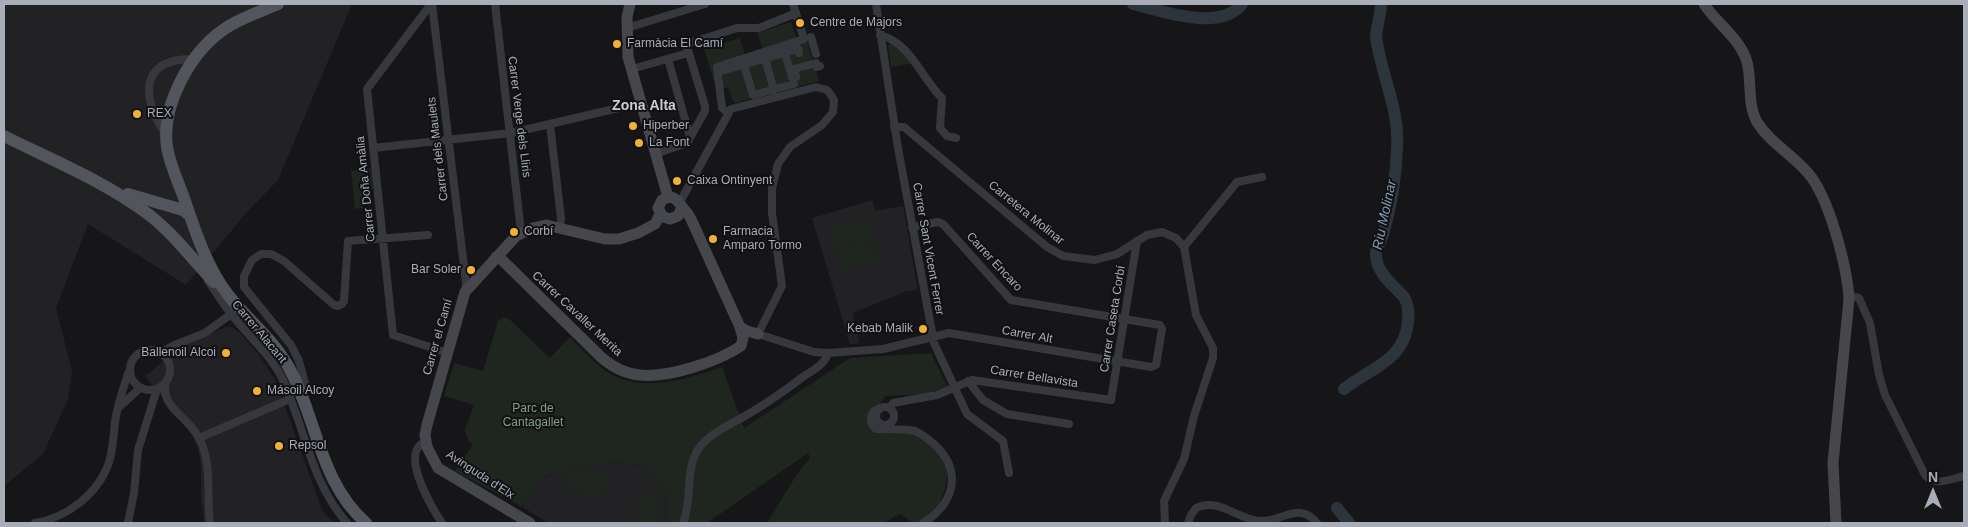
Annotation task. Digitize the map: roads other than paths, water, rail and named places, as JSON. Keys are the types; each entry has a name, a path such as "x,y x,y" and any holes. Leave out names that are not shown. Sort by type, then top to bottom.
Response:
{"main road":[{"name":"Carrer Alacant","path":"278,4 225,28 206,42 193,60 172,101 166,134 167,147 185,213 201,246 229,296 280,353 290,371 295,396 332,478 349,504 366,523"},
{"path":"4,136 111,189 148,214 167,231 229,296"},
{"path":"111,189 185,213"},
{"path":"167,231 165,221 167,215 172,211 185,213"},
{"path":"185,250 190,253 197,253 201,246"}],"street":[{"name":"Carrer dels Maulets","path":"431,4 466,292"},
{"name":"Carrer Doña Amàlia","path":"431,4 367,89 393,335 448,353"},
{"name":"Carrer Verge dels Lliris","path":"495,4 522,232"},
{"path":"630,4 627,17 626,45 640,103 668,197"},
{"path":"627,28 705,4"},
{"path":"728,113 722,108 717,67 804,39 793,4"},
{"name":"Carrer Sant Vicent Ferrer","path":"876,4 894,127 932,336 967,414 1003,441 1009,474"},
{"path":"1704,4 1736,42 1745,56 1753,112 1763,131 1807,172 1820,191 1843,260 1849,295 1848,326 1832,463 1836,523"},
{"path":"655,154 687,143 705,111 688,52 687,47 690,42 737,28 759,28 796,14"},
{"path":"880,35 887,37 906,51 926,80 942,98 940,128 947,136 956,138"},
{"path":"811,37 816,54"},
{"path":"718,72 798,49 799,53"},
{"path":"632,70 688,52"},
{"path":"744,65 753,96 774,90 794,84 785,53"},
{"path":"668,59 690,137"},
{"path":"765,59 774,90"},
{"name":"Carrer Alacant","path":"166,134 158,123 153,111 149,94 150,80 157,69 164,64 180,60 193,60"},
{"path":"798,84 794,70 816,63 817,67 820,66"},
{"path":"810,81 816,88"},
{"path":"740,327 758,334 760,326 782,286 772,213 772,188 778,164 790,147 825,122 831,115 834,100 827,90 816,88 734,108 728,113 681,205 680,213 674,218 667,219 660,214 658,208 660,203 668,197 675,198 681,205 689,214 740,327 743,338 741,346"},
{"path":"373,148 511,133 640,103"},
{"path":"550,125 561,218 560,228"},
{"name":"Carretera Molinar","path":"894,127 904,127 1047,247 1057,253 1078,259 1103,259 1117,254 1147,235 1162,232 1176,238 1184,247"},
{"path":"1165,523 1164,501 1184,460 1194,416 1213,358 1213,348 1196,314 1184,247 1237,182 1262,177"},
{"path":"522,232 540,226 560,228 605,239 619,239 638,233 655,224 660,214"},
{"name":"Carrer Encaro","path":"912,227 938,222 943,224 1011,300 1124,319"},
{"name":"Carrer el Camí","path":"426,441 427,425 466,292 496,257 522,232"},
{"path":"199,438 295,396 305,383 296,354 291,345 244,289 243,279 254,257 261,254 278,256 334,305 338,306 344,301 346,242 428,235"},
{"name":"Carrer Caseta Corbí","path":"1111,400 1137,241"},
{"name":"Carrer Cavaller Merita","path":"496,257 500,258 602,358 623,372 640,375 666,373 704,363 741,346 758,334"},
{"name":"Carrer Alacant","path":"196,262 231,314 273,364 295,396 320,482 330,501 347,523"},
{"path":"1849,295 1859,298 1866,313 1870,324 1881,386 1925,475 1933,481 1943,482 1964,476"},
{"path":"161,353 172,346 205,333 231,314"},
{"name":"Carrer Alt","path":"758,334 814,352 828,353 883,349 949,333 1154,366 1162,330 1160,326 1124,319"},
{"path":"35,523 56,517 72,508 95,487 109,462 118,408 132,358 149,349 161,353 168,361 170,371 164,391 167,402 191,425 199,438 206,460 210,523"},
{"path":"683,523 686,514 690,476 694,459 699,449 716,434 781,393 824,362 828,353"},
{"path":"129,371 134,383 140,388 157,389"},
{"name":"Carrer Bellavista","path":"968,381 972,380 1111,400"},
{"path":"128,523 134,492 138,450 157,389 166,381"},
{"path":"890,408 893,403 937,395 968,381 983,400 1007,414 1069,424"},
{"path":"118,408 140,388"},
{"path":"880,408 876,413 876,419 880,424 886,426 892,423 895,418 890,408"},
{"path":"890,408 880,408 874,411 870,418 876,429 915,431 929,440 948,460 952,472 946,504 923,523"},
{"path":"426,441 419,445 416,452 417,470 428,498 442,523"},
{"name":"Avinguda d'Elx","path":"426,441 431,456 438,468 530,523"},
{"path":"1188,523 1196,508 1211,504 1250,520 1266,521 1300,512 1310,516 1317,523"}],"waterway":[{"name":"Riu Molinar","path":"1133,4 1174,14 1205,18 1220,17 1232,12 1242,4"},
{"name":"Riu Molinar","path":"1344,389 1393,355 1405,335 1408,321 1408,308 1405,298 1382,273 1376,256 1391,203 1397,148 1396,120 1376,37 1381,4"},
{"name":"Riu Molinar","path":"1337,508 1349,523"}],"place":[{"name":"Centre de Majors","path":"800,23"},
{"name":"Farmàcia El Camí","path":"617,44"},
{"name":"REX","path":"137,114"},
{"name":"Hiperber","path":"633,126"},
{"name":"La Font","path":"639,143"},
{"name":"Caixa Ontinyent","path":"677,181"},
{"name":"Corbí","path":"514,232"},
{"name":"Farmacia Amparo Tormo","path":"713,239"},
{"name":"Bar Soler","path":"471,270"},
{"name":"Kebab Malik","path":"923,329"},
{"name":"Ballenoil Alcoi","path":"226,353"},
{"name":"Másoil Alcoy","path":"257,391"},
{"name":"Repsol","path":"279,446"}],"district":[{"name":"Zona Alta","path":"644,106"}],"park label":[{"name":"Parc de Cantagallet","path":"533,416"}]}
